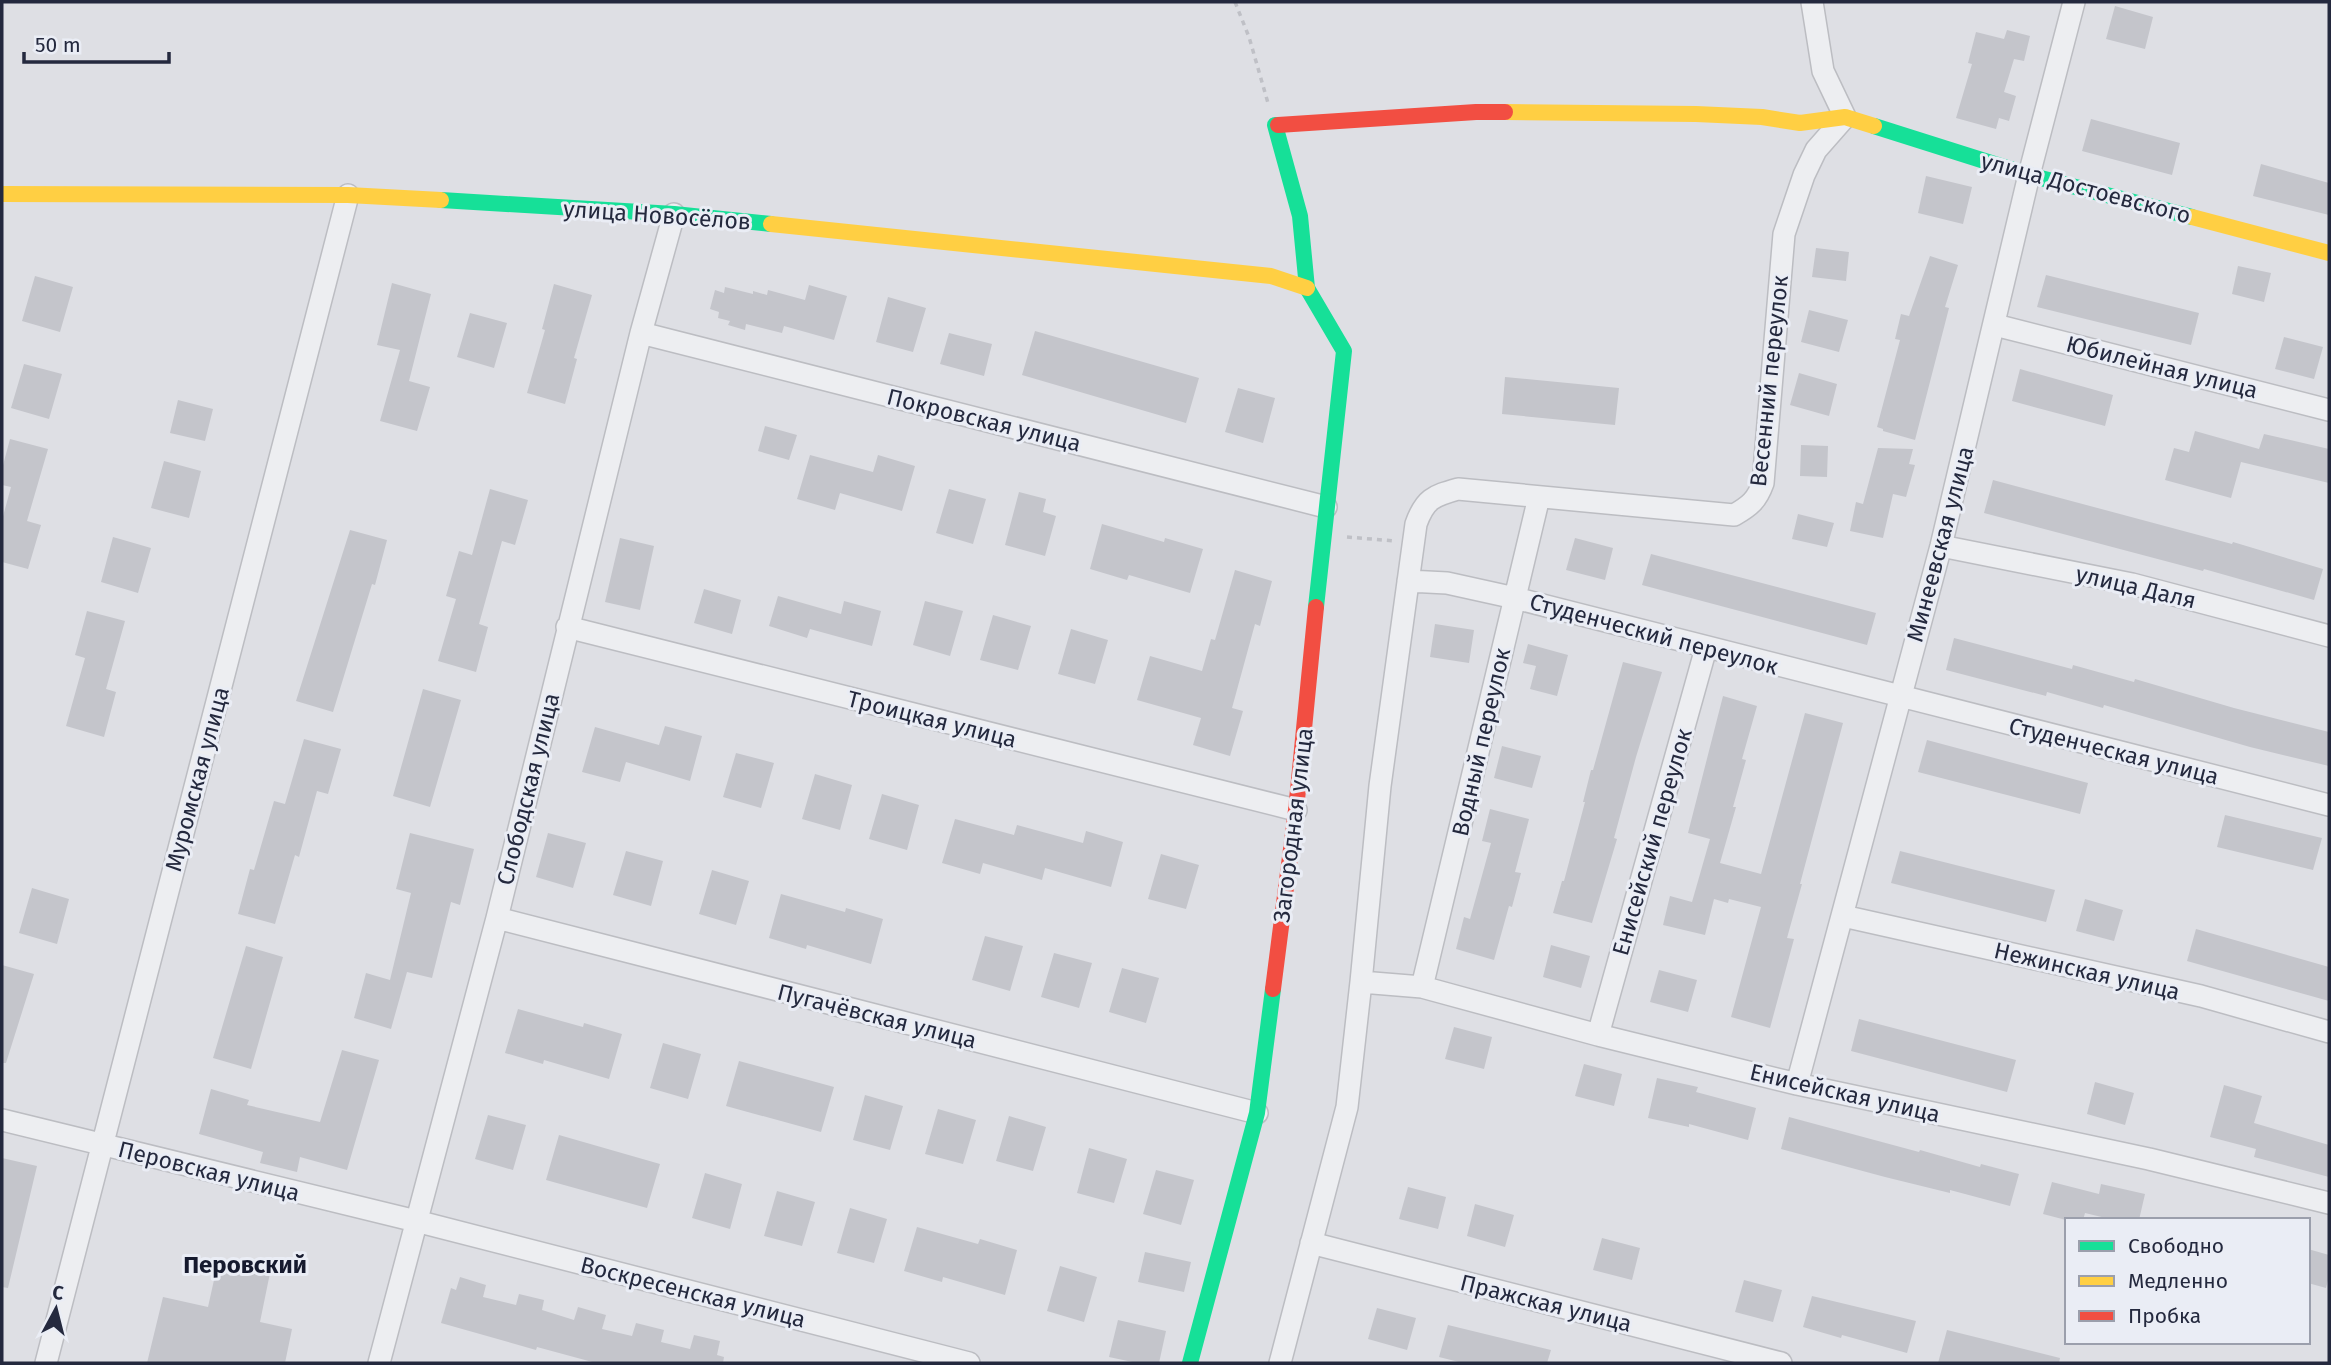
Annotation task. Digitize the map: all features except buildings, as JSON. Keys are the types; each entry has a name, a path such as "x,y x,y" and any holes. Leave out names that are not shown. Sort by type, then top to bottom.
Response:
{"street":[{"path":"1307,288 1300,216 1275,125 1476,112 1696,114 1762,117 1800,123 1844,117 1823,71 1812,2"},
{"name":"Минеевская улица","path":"1797,1084 1941,546 2029,175 2074,2"},
{"name":"улица Достоевского","path":"1844,117 2029,175 2329,253"},
{"name":"Весенний переулок","path":"1413,543 1422,509 1434,496 1458,489 1734,515 1751,505 1763,483 1784,234 1816,150 1844,117"},
{"name":"улица Новосёлов","path":"3,200 348,195 674,214 1271,276 1307,288"},
{"name":"Муромская улица","path":"46,1363 348,195"},
{"name":"Слободская улица","path":"379,1363 497,918 641,333 674,214"},
{"name":"Загородная улица","path":"1190,1363 1257,1113 1296,810 1326,508 1345,351 1307,288"},
{"name":"Юбилейная улица","path":"1995,325 2329,410"},
{"name":"Покровская улица","path":"641,333 1326,508"},
{"name":"Водный переулок","path":"1422,987 1539,497"},
{"path":"1280,1363 1347,1107 1362,982 1380,786 1413,543"},
{"name":"улица Даля","path":"1941,546 2132,584 2329,636"},
{"name":"Студенческий переулок","path":"1408,581 1447,583 1515,598 1899,697"},
{"name":"Троицкая улица","path":"568,627 1296,810"},
{"name":"Енисейский переулок","path":"1598,1035 1706,648"},
{"name":"Студенческая улица","path":"1899,697 2329,805"},
{"name":"Нежинская улица","path":"1843,916 2201,996 2329,1032"},
{"name":"Пугачёвская улица","path":"497,918 1257,1113"},
{"name":"Енисейская улица","path":"1362,982 1422,987 1598,1035 1797,1084 2149,1159 2329,1203"},
{"name":"Перовская улица","path":"2,1120 416,1221"},
{"name":"Воскресенская улица","path":"416,1221 969,1363"},
{"name":"Пражская улица","path":"1311,1243 1781,1363"}],"path":[{"path":"1235,2 1250,37 1275,125"},
{"path":"1324,536 1413,543"}],"traffic: fast":[{"path":"1278,125 1275,125 1300,216 1307,288 1344,351 1316,607"},
{"path":"1874,126 2029,175 2192,217"},
{"path":"441,200 674,214 771,224"},
{"path":"1190,1363 1257,1113 1273,989"}],"traffic: slow":[{"path":"1505,112 1696,114 1762,117 1800,123 1845,117 1874,126"},
{"path":"2,194 348,195 441,200"},
{"path":"2192,217 2329,253"},
{"path":"771,224 1271,276 1307,288"}],"traffic: jam":[{"path":"1278,125 1505,112"},
{"path":"1273,989 1296,810 1316,607"}],"district":[{"name":"Перовский","path":"245,1265"}]}
